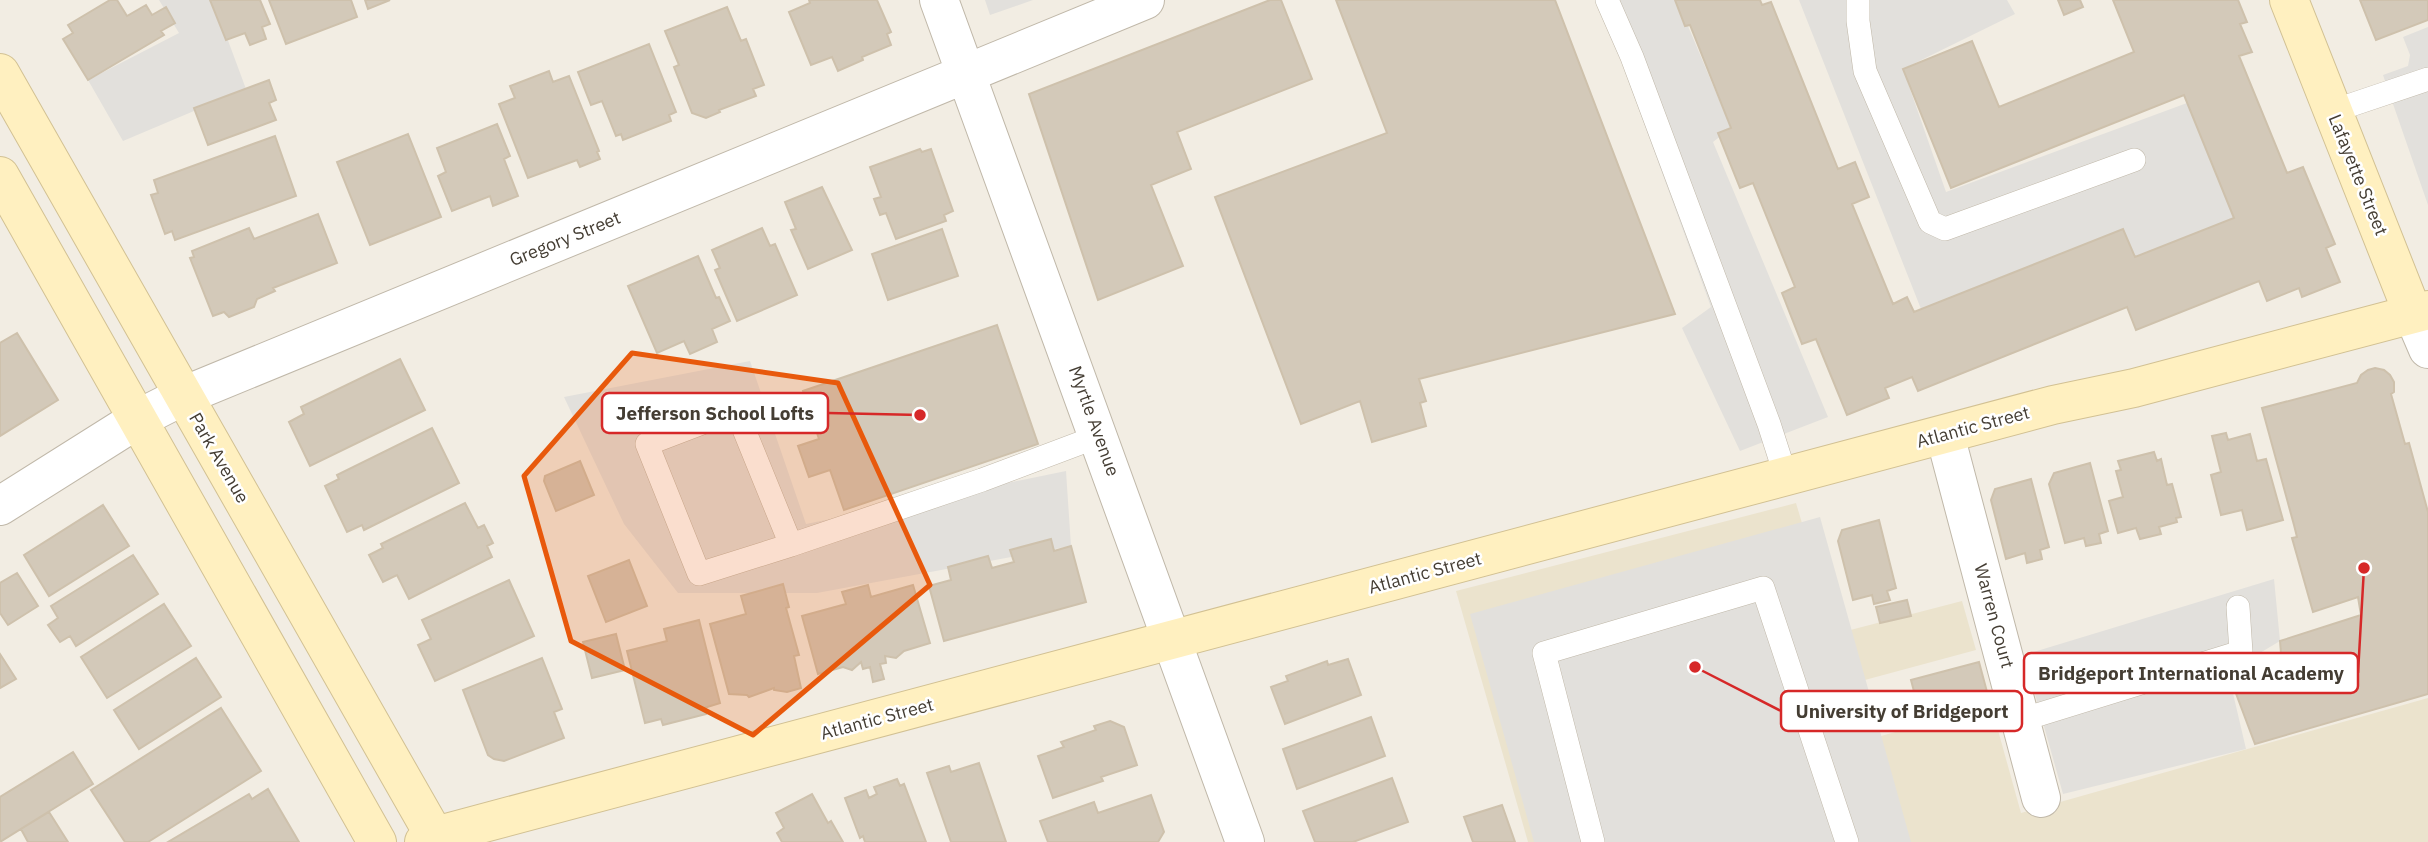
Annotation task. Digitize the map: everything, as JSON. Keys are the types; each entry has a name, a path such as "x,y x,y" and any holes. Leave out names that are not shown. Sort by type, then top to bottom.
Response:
{"street":[{"name":"Myrtle Avenue","path":"939,0 968,73 1245,842"},
{"name":"Gregory Street","path":"0,506 138,419 183,396 1145,0"},
{"name":"Lafayette Street","path":"2289,0 2333,111 2420,312 2428,349"},
{"name":"Park Avenue","path":"0,74 432,840"},
{"path":"0,176 377,842"},
{"name":"Atlantic Street","path":"432,840 2053,405 2134,388 2420,312"},
{"name":"Warren Court","path":"1945,435 2042,798"}],"lane":[{"path":"1607,0 1632,57 1769,424 1786,477"},
{"path":"1858,0 1865,71 1930,222 1945,229 2134,160"},
{"path":"2333,111 2428,79"},
{"path":"791,545 736,410 647,444 699,574 791,545 982,480 1099,436"},
{"path":"1593,842 1544,653 1763,588 1847,842"},
{"path":"2021,720 2241,652 2238,607"}],"highlighted area":[{"path":"632,353 838,383 930,585 753,735 571,641 524,476"}],"shaded area":[{"path":"159,0 213,0 246,89 123,141 88,80 179,33"},
{"path":"985,0 1033,0 990,15"},
{"path":"1599,0 1677,0 1731,128 1713,142 1828,417 1740,451 1682,328 1711,307"},
{"path":"1799,0 2007,0 2015,14 1903,69 1946,192 2187,103 2234,218 2135,257 2123,229 1921,309"},
{"path":"2428,27 2428,205 2383,75 2408,66 2410,55 2403,37"},
{"path":"750,361 806,524 1066,471 1071,546 817,593 678,593 624,524 564,397"},
{"path":"1796,503 1835,634 1962,601 1976,650 1850,684 1867,740 1991,705 2021,813 2428,698 2428,842 1528,842 1456,591"},
{"path":"1820,517 1911,842 1534,842 1470,614"},
{"path":"2274,579 2280,641 2228,672 2246,749 2063,794 2024,655"}],"building":[{"path":"110,0 117,0 127,16 146,5 152,15 166,7 175,23 161,31 164,35 88,80 63,39 73,33 68,25"},
{"path":"210,0 260,0 270,24 262,27 266,39 250,45 245,33 226,40"},
{"path":"269,0 351,0 357,17 286,44"},
{"path":"365,0 390,0 368,9"},
{"path":"809,0 877,0 891,32 887,34 891,45 838,71 832,57 811,65 789,12 810,3"},
{"path":"1270,0 1281,0 1312,79 1177,132 1191,169 1151,185 1183,266 1098,300 1029,94"},
{"path":"1336,0 1555,0 1675,314 1419,379 1426,401 1420,403 1426,426 1372,442 1360,401 1301,424 1215,197 1387,133"},
{"path":"1675,0 1760,0 1762,5 1771,2 1838,169 1855,162 1869,197 1852,204 1893,304 1907,297 1914,312 2123,229 2135,257 2234,218 2184,95 1951,188 1903,69 1972,41 1999,107 2134,52 2113,0 2238,0 2247,22 2240,24 2252,52 2239,56 2287,173 2303,167 2335,244 2326,248 2340,282 2302,297 2299,288 2267,301 2259,281 2136,330 2127,307 1918,391 1912,377 1885,388 1889,398 1847,415 1816,339 1802,344 1782,293 1795,287 1753,183 1740,188 1718,133 1731,128 1690,25 1685,26"},
{"path":"2058,0 2080,0 2083,7 2064,15"},
{"path":"2360,0 2428,0 2428,20 2376,40"},
{"path":"727,7 741,41 746,39 764,85 753,89 756,96 706,118 692,113 674,67 679,65 665,31"},
{"path":"649,44 676,112 669,115 671,121 623,140 621,134 616,136 602,101 591,105 578,72"},
{"path":"549,71 553,82 569,76 600,159 580,167 577,160 528,178 499,104 515,98 510,86"},
{"path":"269,80 276,100 269,103 276,120 208,145 194,108"},
{"path":"497,124 510,156 504,159 518,196 493,206 490,196 452,211 438,176 446,172 437,148"},
{"path":"408,134 441,217 370,245 337,162"},
{"path":"275,136 296,196 175,240 172,231 165,234 151,195 158,193 154,180"},
{"path":"920,149 922,152 931,149 953,211 944,215 946,221 896,239 886,213 880,215 874,199 881,197 870,167"},
{"path":"822,187 852,250 808,269 791,230 796,229 785,202"},
{"path":"318,214 337,263 273,288 275,291 257,299 254,307 229,317 224,312 213,316 190,258 194,257 192,251 249,228 254,239"},
{"path":"762,228 770,246 775,244 797,295 737,321 715,270 720,268 712,250"},
{"path":"942,229 958,276 888,300 872,254"},
{"path":"698,256 716,298 719,297 730,321 712,329 717,342 690,354 684,341 657,353 628,286"},
{"path":"997,325 1038,444 844,510 830,470 809,477 798,446 819,439 803,391"},
{"path":"17,333 58,400 0,436 0,343"},
{"path":"400,359 425,410 310,466 289,422 304,414 301,407"},
{"path":"2375,368 2384,370 2394,382 2394,392 2391,394 2405,444 2409,443 2428,512 2428,694 2255,744 2228,672 2281,653 2280,641 2361,615 2358,597 2313,612 2292,538 2297,537 2262,408 2357,383 2361,375"},
{"path":"432,428 459,483 364,530 362,525 347,532 325,486 339,479 337,475"},
{"path":"2226,433 2228,440 2250,434 2257,461 2266,459 2283,520 2247,530 2242,510 2221,515 2211,475 2221,472 2212,436"},
{"path":"2154,452 2157,461 2161,459 2167,485 2172,484 2181,517 2176,518 2177,522 2159,527 2161,534 2140,539 2136,528 2118,533 2109,501 2123,497 2116,471 2121,470 2118,461"},
{"path":"580,461 594,495 556,511 544,481 545,476"},
{"path":"2090,463 2108,531 2099,534 2101,543 2086,546 2084,538 2065,543 2049,484 2054,473"},
{"path":"2031,479 2049,547 2040,550 2042,559 2027,563 2025,553 2006,559 1991,500 1995,489"},
{"path":"465,503 478,528 484,525 493,543 487,546 492,557 409,599 397,575 383,582 369,555 383,548 381,544"},
{"path":"103,505 129,546 49,596 24,555"},
{"path":"1879,520 1896,588 1887,591 1890,600 1874,604 1872,595 1853,600 1838,541 1842,530"},
{"path":"1051,539 1054,551 1071,546 1086,602 944,641 929,586 951,580 948,567 988,556 992,568 1014,562 1010,550"},
{"path":"133,555 158,594 76,646 70,636 60,642 48,625 58,618 51,606"},
{"path":"629,560 647,606 606,622 588,576"},
{"path":"17,573 38,606 8,625 0,613 0,583"},
{"path":"509,580 534,636 435,681 418,645 431,639 422,620"},
{"path":"783,584 789,607 786,608 799,655 794,656 801,688 787,692 774,688 749,697 729,694 710,624 746,614 741,596"},
{"path":"868,585 871,597 913,585 930,643 904,651 896,658 885,656 886,663 880,664 884,679 873,682 870,667 863,669 861,662 852,670 843,667 818,674 802,616 846,604 842,592"},
{"path":"1907,600 1911,616 1880,623 1876,607"},
{"path":"164,604 191,646 107,698 81,657"},
{"path":"699,620 720,703 704,708 706,714 663,725 661,719 645,723 627,651 667,641 664,629"},
{"path":"616,634 625,670 592,678 583,642"},
{"path":"0,654 16,679 0,688"},
{"path":"196,658 221,697 139,749 114,710"},
{"path":"542,658 562,709 554,712 564,738 504,761 494,759 488,755 463,690"},
{"path":"1348,659 1361,695 1285,724 1271,687 1288,681 1286,676 1327,661 1328,665"},
{"path":"1979,662 1990,703 1922,722 1911,680"},
{"path":"221,708 261,771 148,842 125,842 91,790"},
{"path":"1371,717 1385,756 1297,789 1283,749"},
{"path":"1110,721 1124,727 1137,765 1101,777 1103,781 1053,798 1038,756 1064,747 1061,742 1096,730 1094,726"},
{"path":"73,752 93,784 0,842 0,797"},
{"path":"979,763 1006,842 951,842 927,773 949,766 951,772"},
{"path":"1392,778 1408,822 1353,842 1315,842 1303,811"},
{"path":"897,779 900,786 904,784 926,842 865,842 863,836 860,838 845,798 866,790 869,798 877,794 874,787"},
{"path":"268,789 299,842 168,842 249,794 252,799"},
{"path":"812,794 828,823 831,821 843,842 782,842 777,833 784,828 776,813"},
{"path":"1151,795 1164,832 1158,842 1048,842 1040,821 1094,802 1098,813"},
{"path":"1502,805 1515,842 1473,842 1464,817"},
{"path":"49,812 68,842 28,842 21,829"}],"place":[{"name":"Jefferson School Lofts","path":"920,415"},
{"name":"Bridgeport International Academy","path":"2364,568"},
{"name":"University of Bridgeport","path":"1695,667"}]}
